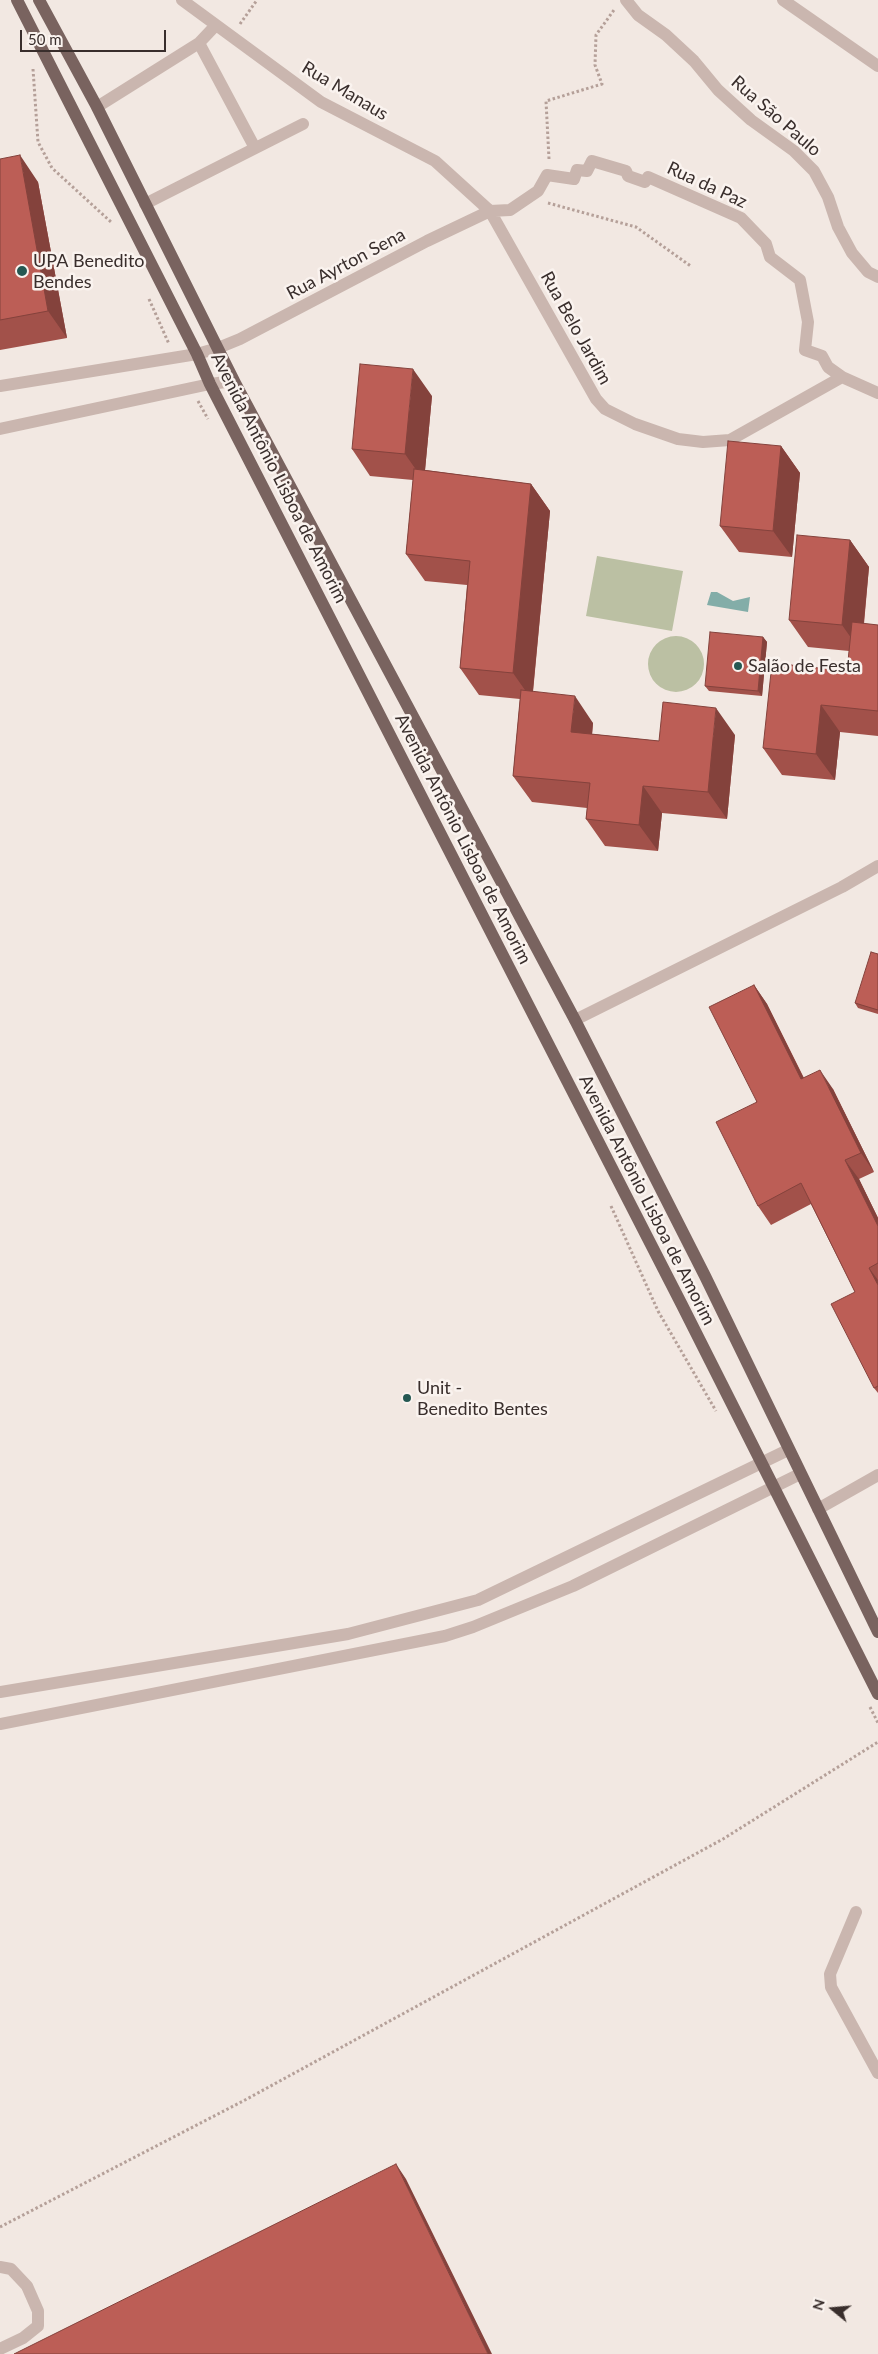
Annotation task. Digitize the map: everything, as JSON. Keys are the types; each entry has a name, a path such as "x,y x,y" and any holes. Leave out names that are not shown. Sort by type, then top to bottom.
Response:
{"main road":[{"name":"Avenida Antônio Lisboa de Amorim","path":"17,0 197,354 210,384 878,1694"},
{"name":"Avenida Antônio Lisboa de Amorim","path":"39,0 97,107 234,381 575,1020 705,1276 878,1632"}],"street":[{"name":"Rua Manaus","path":"182,0 321,102 436,161 490,211"},
{"path":"783,0 878,66"},
{"name":"Rua São Paulo","path":"621,3 666,34 687,54 718,90 751,120 794,152 814,171 828,196 838,227 852,253 868,272 878,276"},
{"path":"97,107 199,43 216,25"},
{"path":"199,43 255,148"},
{"path":"145,204 303,124"},
{"name":"Rua da Paz","path":"550,175 574,179 577,170 587,170 592,161 626,171 628,176 646,182 648,177 741,218 766,244 770,256 800,280 808,322 805,350 822,356 828,367 842,377"},
{"path":"490,211 510,210 538,190 547,175 550,175"},
{"name":"Rua Ayrton Sena","path":"0,386 197,354 218,348 240,339 427,241 490,211"},
{"name":"Rua Belo Jardim","path":"490,211 596,400 605,408 635,424 678,438 703,442 730,440 842,377"},
{"path":"842,377 878,393"},
{"path":"0,429 210,384 234,381"},
{"path":"575,1020 842,887 878,866"},
{"path":"0,1692 356,1632 478,1600 788,1450"},
{"path":"0,1724 310,1661 446,1636 473,1627 572,1586 800,1474"},
{"path":"818,1509 878,1475"},
{"path":"308,1641 310,1661"},
{"path":"856,1912 830,1974 831,1987 878,2073"},
{"path":"0,2267 11,2269 27,2286 38,2311 38,2326 23,2338 0,2349"}],"path":[{"path":"232,37 257,0"},
{"path":"550,175 546,101 602,84 595,65 596,35 621,3"},
{"path":"32,61 38,142 52,168 117,227"},
{"path":"528,197 636,227 692,266"},
{"path":"148,296 167,339"},
{"path":"0,2227 245,2100 723,1839 878,1742"}],"green space":[{"path":"597,556 683,571 672,631 586,616"},
{"path":"676,636 687,638 696,644 702,653 704,664 702,675 696,684 687,690 676,692 665,690 656,684 650,675 648,664 650,653 656,644 665,638"}],"water":[{"path":"711,592 717,592 733,601 750,597 748,612 707,605"}],"building":[{"path":"20,155 48,311 0,320 0,159"},
{"path":"360,364 413,369 405,454 352,449"},
{"path":"728,441 781,446 773,531 720,526"},
{"path":"414,469 531,484 513,673 460,668 470,561 406,554"},
{"path":"797,535 850,540 842,625 789,620"},
{"path":"852,622 878,625 878,711 821,705 816,754 763,748 772,663 847,671"},
{"name":"Salão de Festa","path":"710,632 763,637 758,691 705,686"},
{"path":"521,690 575,696 571,732 659,741 663,702 716,708 708,792 643,786 639,825 586,819 590,783 513,776"},
{"path":"871,952 878,954 878,1010 855,1003"},
{"path":"754,985 801,1079 820,1070 861,1153 845,1160 878,1226 878,1263 869,1268 878,1285 878,1386 874,1388 831,1304 855,1292 801,1183 758,1206 716,1122 757,1102 709,1007"},
{"path":"396,2164 488,2354 14,2354"}],"place":[{"name":"UPA Benedito Bendes","path":"22,271"},
{"name":"Salão de Festa","path":"738,666"},
{"name":"Unit - Benedito Bentes","path":"407,1398"}]}
